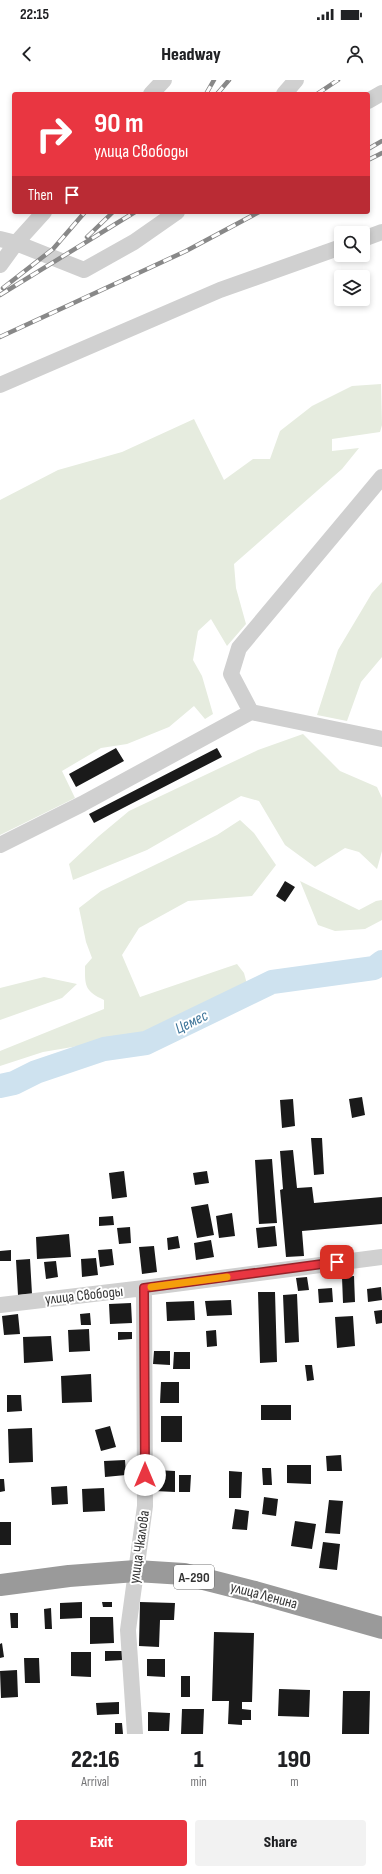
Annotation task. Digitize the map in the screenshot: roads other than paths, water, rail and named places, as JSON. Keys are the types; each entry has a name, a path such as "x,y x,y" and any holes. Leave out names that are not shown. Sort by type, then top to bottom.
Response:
{"highway":[{"name":"улица Ленина","path":"0,1585 69,1576 136,1571 184,1574 255,1592 382,1628"}],"street":[{"path":"153,92 164,80"},
{"path":"286,92 296,80"},
{"path":"370,100 382,93"},
{"path":"0,265 16,243 42,214"},
{"path":"0,239 16,243 84,270 134,242 174,214"},
{"path":"370,236 382,232"},
{"path":"0,385 220,290 334,249"},
{"path":"251,712 231,674 239,648 382,477"},
{"path":"0,845 82,804 251,712 382,739"},
{"name":"улица Свободы","path":"0,1305 382,1257"},
{"name":"улица Чкалова","path":"135,1734 128,1630 145,1506 144,1288"}],"waterway":[{"name":"Цемес","path":"0,1086 14,1083 36,1072 104,1049 146,1043 272,982 374,968 382,962"}],"railway":[{"path":"207,92 214,80"},
{"path":"219,92 229,80"},
{"path":"320,92 338,80"},
{"path":"370,148 382,141"},
{"path":"370,159 382,153"},
{"path":"3,288 53,249 83,214"},
{"path":"87,237 111,214"},
{"path":"0,295 132,214"},
{"path":"0,337 186,251 255,214"}]}
